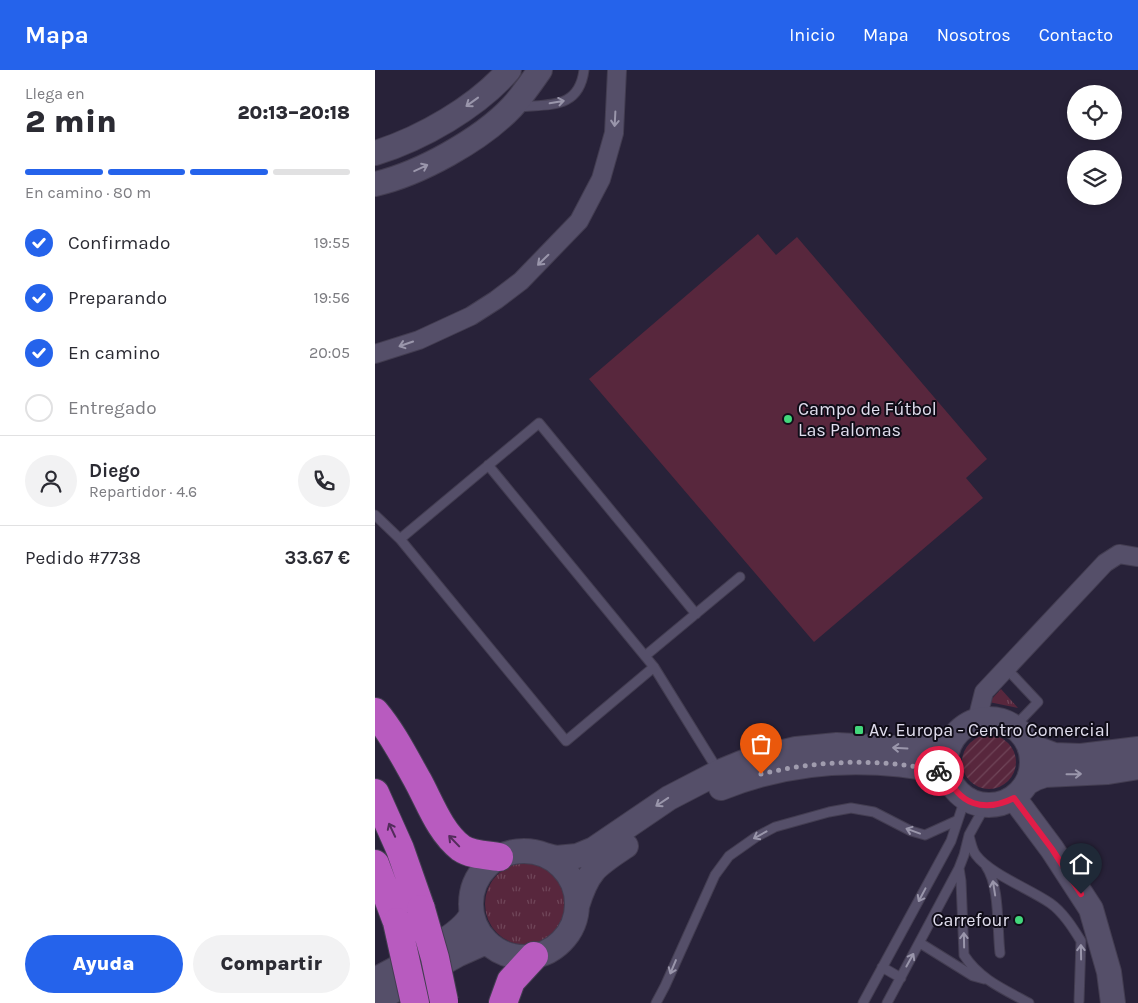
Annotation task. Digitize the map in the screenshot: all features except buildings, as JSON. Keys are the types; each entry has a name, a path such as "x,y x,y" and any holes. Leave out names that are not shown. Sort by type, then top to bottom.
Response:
{"highway":[{"path":"375,712 450,837 462,848 471,852 499,857"},
{"path":"375,793 400,849 421,909 435,958 444,1002"},
{"path":"375,864 397,922 415,1003"},
{"path":"503,1003 511,980 534,956"}],"street":[{"path":"375,152 387,149 431,129 462,110 493,87 509,70"},
{"path":"375,184 398,178 453,152 496,122 511,108 540,70"},
{"path":"375,354 419,340 471,316 496,300 521,281 579,222 601,179 614,133 617,70"},
{"path":"977,720 984,692 1105,563 1119,554 1138,557"},
{"path":"1021,791 1032,771 1033,758 1030,746 1021,733 1008,723 993,719 977,720 966,725 956,733 949,744 945,758 946,772 953,787 970,808 1000,804 1021,791 1036,778 1045,775 1108,772 1138,767"},
{"path":"946,772 910,764 828,762 790,767 747,778 711,792 677,812 602,862 589,874 582,888 573,923 564,938 550,950 534,956 516,957 500,952 486,942 477,929 471,915 470,900 475,883 485,868 499,857 513,852 529,851 556,858 577,856 594,849 669,798 719,772 746,761 796,749 837,745 911,749 949,744"},
{"path":"1030,746 1054,755 1081,756 1138,749"},
{"path":"1021,791 1052,849 1091,909 1109,972 1113,1003"},
{"path":"545,855 558,863 568,874 575,888 577,906"},
{"path":"375,980 451,937 467,923 471,915"},
{"path":"375,1001 459,954 486,942"}],"lane":[{"path":"511,108 566,101 579,90 583,81 584,70"},
{"path":"401,538 539,423 696,614"},
{"path":"488,465 654,667 719,772"},
{"path":"375,515 401,538 567,741 654,667"},
{"path":"645,656 740,577"},
{"path":"1006,668 1038,702 1014,727"},
{"path":"655,1003 665,986 697,911 715,875 729,856 756,837 775,827 851,808 874,812 911,831 925,835 970,808"},
{"path":"887,1003 959,868 969,835 970,808"},
{"path":"863,1003 970,808"},
{"path":"969,835 976,855 993,869 1052,904 1065,917 1077,934 1081,941 1079,1001"},
{"path":"982,860 990,872 995,885 1000,953"},
{"path":"959,868 964,955 970,965 987,980 1029,1003"},
{"path":"920,943 973,976 987,980"},
{"path":"882,968 901,978"}],"green space":[{"name":"Campo de Fútbol Las Palomas","path":"758,234 776,255 797,237 987,459 966,478 983,498 814,642 589,379"},
{"path":"1001,689 1018,708 989,702"},
{"path":"984,735 994,735 1004,739 1012,747 1016,762 1012,777 1004,785 994,789 984,789 974,785 966,777 962,767 962,757 966,747 974,739"},
{"path":"526,863 542,867 555,875 563,888 567,904 563,920 555,933 542,941 526,945 510,941 497,933 489,920 485,904 489,888 497,875 510,867"}],"way so far":[{"path":"761,774 790,767 828,762 910,764 939,771"}],"place":[{"name":"Campo de Fútbol Las Palomas","path":"788,419"},
{"name":"Av. Europa - Centro Comercial","path":"859,730"},
{"name":"Carrefour","path":"1019,920"}],"route":[{"path":"939,771 946,772 950,783 957,792 975,804 985,806 1000,804 1014,798 1052,849 1081,894"}]}
